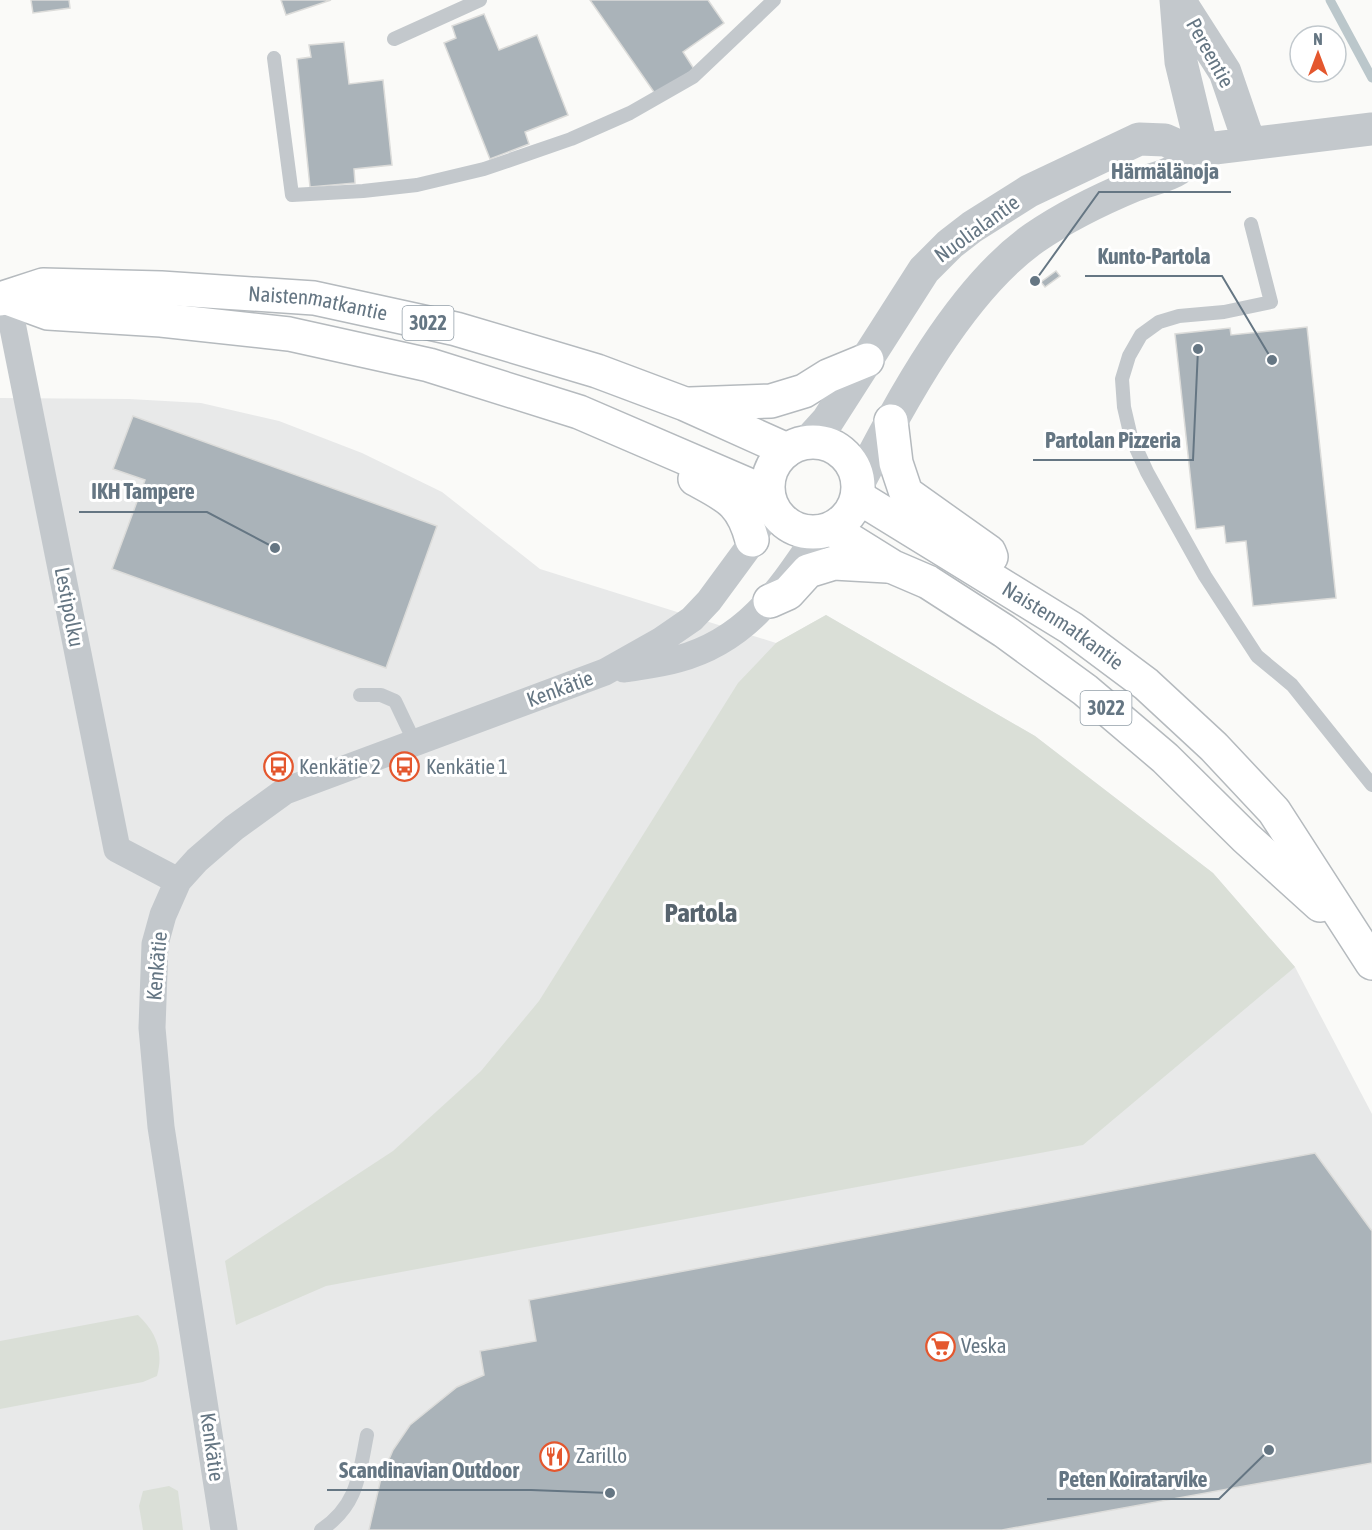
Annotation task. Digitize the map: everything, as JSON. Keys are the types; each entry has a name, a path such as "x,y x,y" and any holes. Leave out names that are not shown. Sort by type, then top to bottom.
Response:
{"main road":[{"name":"Naistenmatkantie","path":"4,299 43,285 171,289 314,298 456,329 522,348 597,371 798,446"},
{"name":"Naistenmatkantie","path":"4,299 48,313 161,320 289,334 429,365 579,412 769,500"},
{"path":"685,404 771,401 804,391 828,376 867,360"},
{"path":"579,412 588,434 678,470 731,499 747,522 752,540"},
{"path":"891,421 896,463 906,493 989,552 1005,586"},
{"path":"822,442 847,457 855,468 858,489 853,510 844,521 825,531 791,527 779,518 769,500 773,465 798,446 822,442"},
{"name":"Naistenmatkantie","path":"858,489 1071,628 1146,684 1214,747 1274,811 1372,963"},
{"name":"Naistenmatkantie","path":"825,531 893,567 928,582 1004,631 1085,690 1166,758 1246,838 1348,929"},
{"path":"770,601 788,593 808,571 834,563 893,567"}],"street":[{"name":"Pereentie","path":"1178,0 1225,72 1249,142"},
{"name":"Pereentie","path":"1178,0 1181,62 1196,150"},
{"path":"1196,150 1372,129"},
{"name":"Nuolialantie","path":"798,446 828,420 924,270 950,244 1029,192 1139,139 1165,140 1196,150 1179,169 1079,209 1032,239 1011,256 978,290 960,314 891,421 858,489"},
{"name":"Lestipolku","path":"4,299 117,849 178,880"},
{"name":"Kenkätie","path":"224,1530 161,1127 152,1028 155,944 163,915 178,880 234,828 285,791 605,672 660,640 692,619 709,601 752,540 769,500"},
{"name":"Kenkätie","path":"605,672 679,659 739,632 770,601 825,531"}],"lane":[{"path":"394,39 480,0"},
{"path":"274,58 292,195 363,192 417,185 484,169 571,139 630,113 693,77 774,0"},
{"path":"1251,224 1271,302 1224,312 1179,316 1159,322 1141,335 1129,356 1122,379 1124,407 1131,437 1147,472 1205,576 1250,646 1257,656 1292,685 1372,785"},
{"path":"360,695 381,695 395,701 415,742"},
{"path":"321,1530 340,1517 356,1488 367,1435"}],"shaded area":[{"path":"0,398 129,399 201,403 279,421 362,453 442,492 540,569 776,643 826,615 1035,736 1213,873 1295,967 1372,1114 1372,1530 0,1530"},
{"path":"826,615 1035,736 1213,873 1295,967 1083,1145 326,1286 236,1325 225,1261 393,1151 481,1071 539,1001 738,683 776,643"},
{"path":"138,1315 150,1328 157,1342 160,1358 157,1376 143,1382 0,1409 0,1341"},
{"path":"169,1486 178,1491 183,1530 143,1530 139,1506 143,1491"}],"building":[{"path":"31,0 69,0 70,8 33,13"},
{"path":"281,0 331,0 286,15"},
{"path":"590,0 708,0 724,23 683,52 694,69 656,95"},
{"path":"484,14 499,50 537,35 568,115 525,132 529,144 490,159 444,43 456,38 452,26"},
{"path":"344,42 349,84 383,80 392,165 354,169 355,183 310,187 297,59 311,57 309,45"},
{"path":"1056,271 1060,276 1045,287 1041,282"},
{"path":"1307,327 1336,598 1253,606 1246,541 1226,543 1224,526 1196,529 1175,334 1230,328 1231,335"},
{"path":"133,416 437,526 386,668 112,569 145,480 113,469"},
{"name":"Veska","path":"1315,1153 1372,1231 1372,1463 1002,1530 369,1530 381,1478 393,1450 410,1425 457,1387 484,1375 480,1351 536,1341 529,1300"}],"waterway":[{"path":"1330,0 1372,78"}],"place":[{"name":"Härmälänoja","path":"1035,281"},
{"name":"Partolan Pizzeria","path":"1198,349"},
{"name":"Kunto-Partola","path":"1272,360"},
{"name":"IKH Tampere","path":"275,548"},
{"name":"Kenkätie 2","path":"278,767"},
{"name":"Kenkätie 1","path":"405,767"},
{"name":"Veska","path":"940,1346"},
{"name":"Peten Koiratarvike","path":"1269,1450"},
{"name":"Zarillo","path":"555,1456"},
{"name":"Scandinavian Outdoor","path":"610,1493"}],"district":[{"name":"Partola","path":"701,913"}]}
